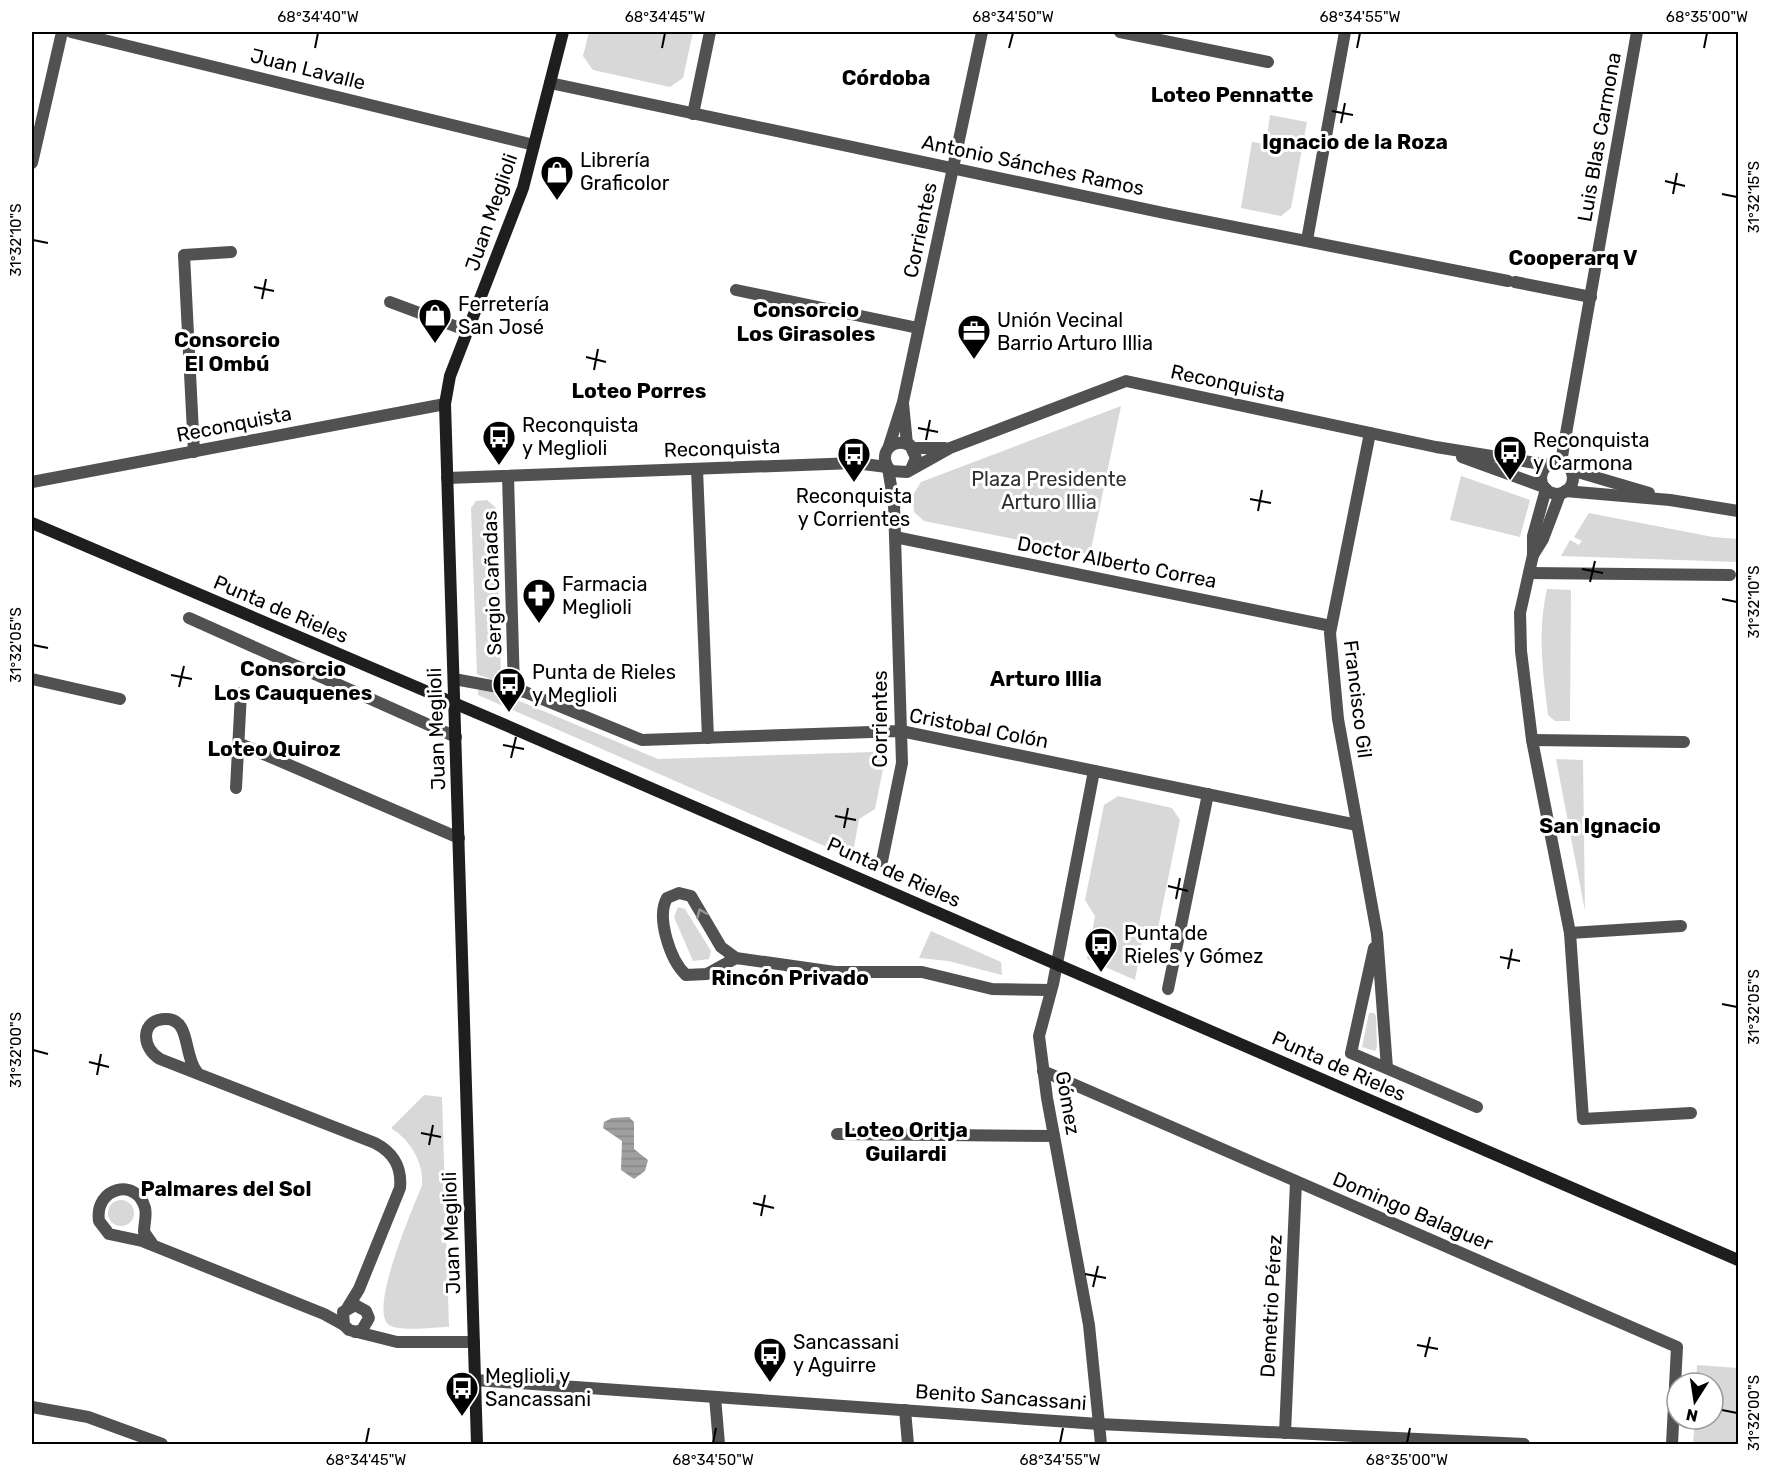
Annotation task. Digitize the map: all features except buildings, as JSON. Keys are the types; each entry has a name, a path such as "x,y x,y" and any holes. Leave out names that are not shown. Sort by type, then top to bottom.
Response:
{"street":[{"path":"32,164 62,32"},
{"name":"Juan Lavalle","path":"71,32 534,145"},
{"name":"Juan Meglioli","path":"477,1444 445,404 450,376 519,201 563,32"},
{"path":"693,114 710,32"},
{"name":"Corrientes","path":"887,448 903,402 982,32"},
{"path":"1120,32 1268,62"},
{"path":"1307,240 1345,32"},
{"name":"Luis Blas Carmona","path":"1561,462 1637,32"},
{"name":"Antonio Sánches Ramos","path":"550,83 953,168 1591,297"},
{"path":"194,452 184,255 231,252"},
{"path":"736,290 918,328"},
{"path":"390,302 468,331"},
{"name":"Reconquista","path":"908,470 950,447 1126,381 1436,447 1548,465"},
{"name":"Corrientes","path":"903,402 910,446"},
{"name":"Reconquista","path":"32,482 445,404"},
{"name":"Francisco Gil","path":"1371,433 1330,633 1338,719 1377,934 1386,1068 1351,1053 1377,934"},
{"path":"896,442 910,446 916,458 908,470 888,468 884,459 887,448 896,442"},
{"name":"Reconquista","path":"910,446 950,447"},
{"name":"Reconquista","path":"1436,447 1545,488"},
{"name":"Reconquista","path":"855,463 887,448"},
{"path":"1670,500 1571,470 1561,462 1548,465 1541,478 1545,488 1543,506 1533,536 1533,555 1520,613 1532,740 1570,933 1583,1119 1691,1113"},
{"name":"Reconquista","path":"447,478 855,463 888,468"},
{"name":"Corrientes","path":"882,861 902,763 894,504 888,468"},
{"path":"696,469 708,738"},
{"name":"Corrientes","path":"894,504 908,470"},
{"path":"1533,555 1543,539 1563,492 1572,482 1571,470"},
{"name":"Sergio Cañadas","path":"508,476 514,689"},
{"path":"1545,488 1563,492 1670,500 1738,511"},
{"name":"Punta de Rieles","path":"32,523 1738,1260"},
{"name":"Doctor Alberto Correa","path":"895,537 1331,626"},
{"path":"1529,573 1730,575"},
{"path":"189,618 456,737"},
{"path":"32,679 120,699"},
{"name":"Cristobal Colón","path":"454,679 514,689 642,740 901,731 1357,825"},
{"path":"236,788 241,693"},
{"path":"1532,740 1684,742"},
{"path":"238,743 459,838"},
{"name":"Gómez","path":"1094,771 1057,964 1039,1036 1054,1136 1089,1325 1101,1444"},
{"path":"1168,989 1208,794"},
{"path":"736,958 707,974 686,975 679,968 664,929 661,916 667,898 679,893 690,896 716,940 736,958 835,972 922,972 992,989 1051,990"},
{"path":"1570,933 1681,926"},
{"path":"197,1072 186,1053 183,1029 176,1022 167,1019 157,1021 150,1027 146,1036 146,1046 151,1054 375,1143 391,1153 399,1169 400,1188 359,1289 345,1310 344,1326"},
{"path":"1386,1068 1477,1107"},
{"name":"Domingo Balaguer","path":"1043,1071 1677,1347 1672,1444"},
{"path":"837,1134 1054,1136"},
{"name":"Demetrio Pérez","path":"1285,1433 1296,1182"},
{"path":"153,1245 144,1232 146,1215 141,1199 127,1190 119,1190 104,1197 98,1212 102,1228 116,1237 153,1245 324,1314 355,1332 404,1343 474,1342"},
{"path":"359,1289 362,1307 380,1337"},
{"path":"324,1314 362,1307"},
{"path":"355,1332 362,1330 369,1318"},
{"name":"Benito Sancassani","path":"475,1380 1100,1424 1524,1444"},
{"path":"715,1397 719,1444"},
{"path":"32,1407 88,1417 162,1444"},
{"path":"905,1410 908,1444"}],"green space":[{"path":"589,32 693,32 683,78 670,87 593,70 583,56"},
{"path":"1270,115 1307,122 1291,208 1281,216 1241,208 1252,142 1266,144"},
{"name":"Plaza Presidente Arturo Illia","path":"1121,406 1090,554 924,521 914,512 913,495 921,482"},
{"path":"1461,476 1530,500 1520,537 1450,520"},
{"path":"487,500 496,508 501,674 493,680 477,674 471,508 476,501"},
{"path":"1589,513 1713,537 1738,539 1738,562 1561,556 1570,540 1579,545 1582,541 1574,537"},
{"path":"1547,589 1571,590 1570,721 1555,721 1548,715 1542,637"},
{"path":"482,688 493,690 658,759 873,752 884,764 875,809 859,819 852,858 478,695 478,690"},
{"path":"1556,759 1583,760 1585,911"},
{"path":"1118,796 1172,808 1180,820 1158,928 1143,937 1135,980 1087,959 1095,916 1085,900 1104,805"},
{"path":"678,907 685,909 711,951 709,959 693,961 674,917"},
{"path":"931,931 1001,962 1002,975 948,961 919,958"},
{"path":"1369,1013 1374,1013 1376,1016 1377,1047 1375,1051 1362,1047"},
{"path":"424,1095 442,1097 449,1327 401,1328 389,1325 384,1316 384,1300 394,1258 422,1185 422,1176 418,1160 410,1145 391,1128"},
{"path":"121,1200 130,1204 134,1213 130,1222 121,1226 112,1222 108,1213 112,1204"},
{"path":"1697,1365 1738,1368 1738,1444 1693,1444 1694,1431 1725,1431 1725,1371 1697,1371"}],"shaded area":[{"path":"629,1117 634,1122 634,1149 648,1160 645,1171 634,1179 621,1170 622,1141 603,1128 604,1122 612,1118"}],"place":[{"name":"Librería Graficolor","path":"557,201"},
{"name":"Ferretería San José","path":"435,344"},
{"name":"Unión Vecinal Barrio Arturo Illia","path":"974,360"},
{"name":"Reconquista y Meglioli","path":"499,466"},
{"name":"Reconquista y Carmona","path":"1510,481"},
{"name":"Reconquista y Corrientes","path":"854,483"},
{"name":"Farmacia Meglioli","path":"539,624"},
{"name":"Punta de Rieles y Meglioli","path":"509,713"},
{"name":"Punta de Rieles y Gómez","path":"1101,973"},
{"name":"Sancassani y Aguirre","path":"770,1383"},
{"name":"Meglioli y Sancassani","path":"462,1417"}],"district":[{"name":"Córdoba","path":"886,77"},
{"name":"Loteo Pennatte","path":"1232,94"},
{"name":"Ignacio de la Roza","path":"1355,141"},
{"name":"Cooperarq V","path":"1573,257"},
{"name":"Consorcio Los Girasoles","path":"806,321"},
{"name":"Consorcio El Ombú","path":"227,351"},
{"name":"Loteo Porres","path":"639,390"},
{"name":"Arturo Illia","path":"1046,678"},
{"name":"Consorcio Los Cauquenes","path":"293,680"},
{"name":"Loteo Quiroz","path":"274,748"},
{"name":"San Ignacio","path":"1600,825"},
{"name":"Rincón Privado","path":"790,977"},
{"name":"Loteo Oritja Guilardi","path":"906,1141"},
{"name":"Palmares del Sol","path":"226,1188"}]}
